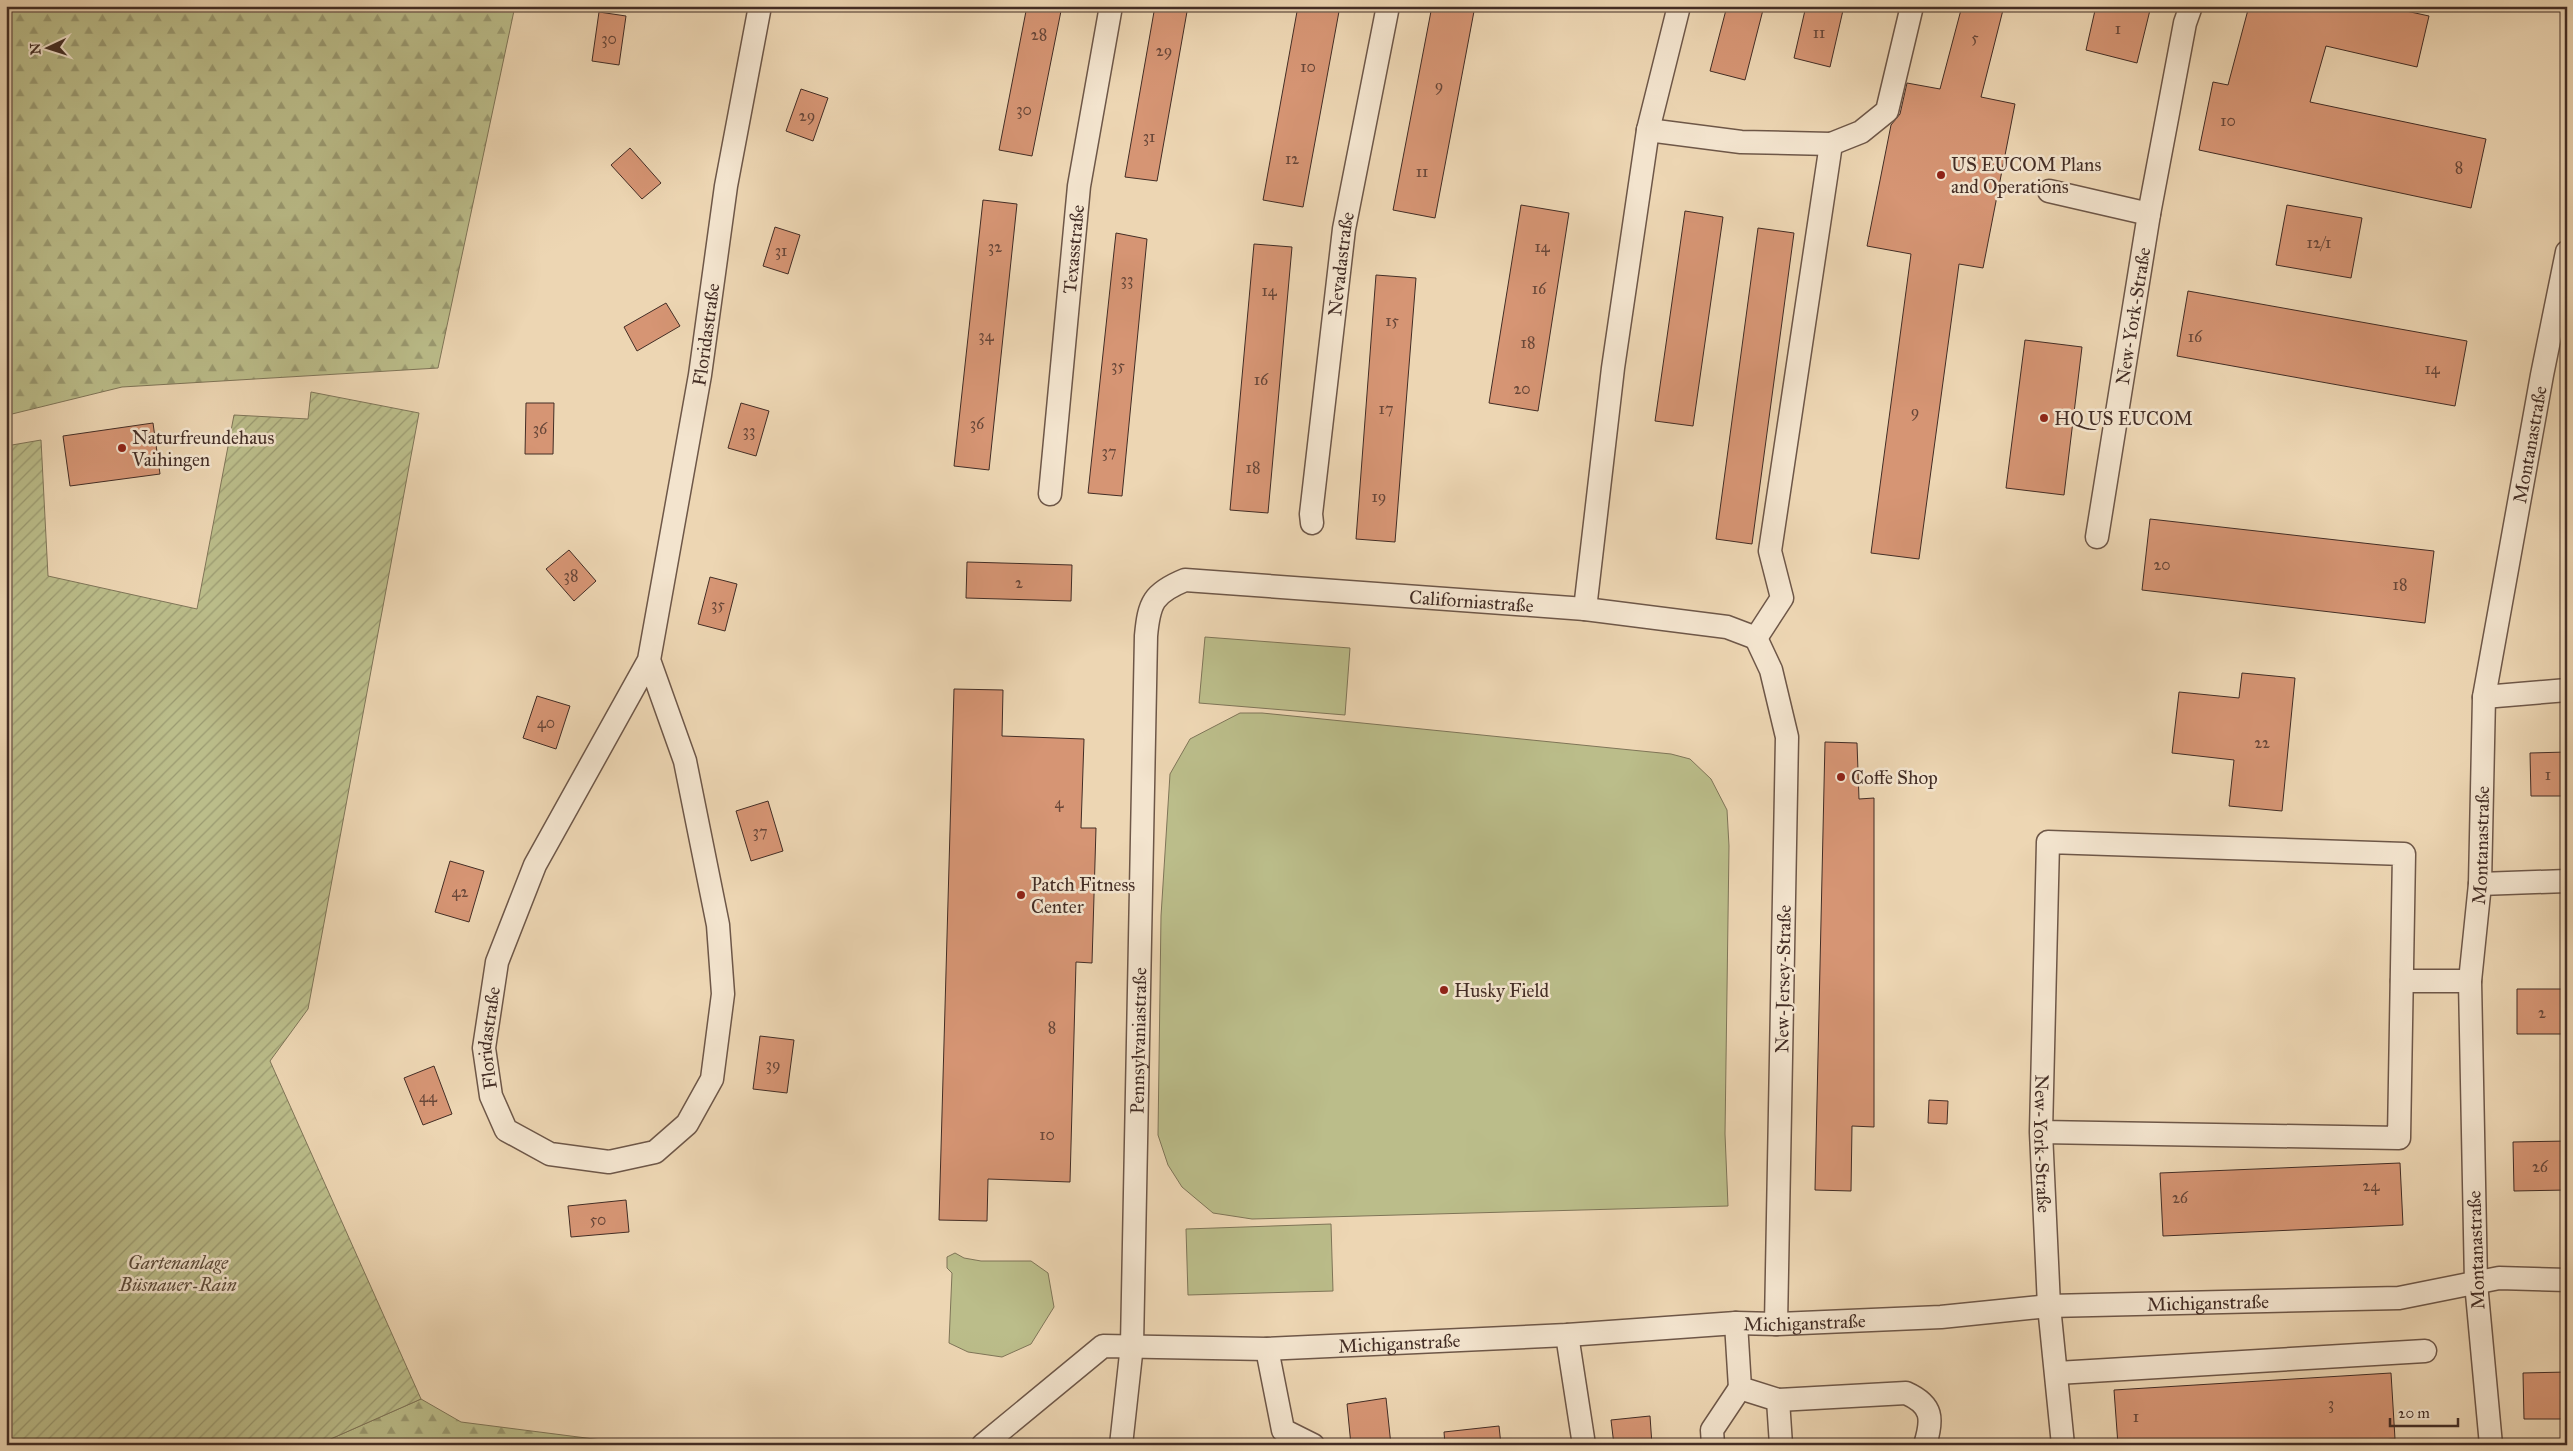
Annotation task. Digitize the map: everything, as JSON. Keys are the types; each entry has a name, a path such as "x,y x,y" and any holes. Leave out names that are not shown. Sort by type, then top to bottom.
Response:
{"street":[{"name":"Floridastraße","path":"649,660 685,761 718,925 723,994 712,1079 687,1124 655,1152 609,1162 550,1154 506,1130 491,1096 484,1048 497,962 534,865 649,660 700,375 726,186 760,6"},
{"name":"Texasstraße","path":"1050,494 1079,186 1111,6"},
{"name":"Nevadastraße","path":"1312,524 1311,514 1344,229 1388,6"},
{"path":"1585,609 1613,368 1648,130 1679,6"},
{"path":"1648,130 1741,142 1831,144 1861,132 1887,111 1912,6"},
{"name":"New-York-Straße","path":"2097,537 2149,214 2185,23 2191,6"},
{"path":"1756,638 1782,598 1770,551 1831,144"},
{"path":"2049,192 2149,214"},
{"name":"Montanastraße","path":"2491,1445 2476,1283 2470,981 2480,884 2484,697 2538,395 2567,252"},
{"name":"Californiastraße","path":"1185,580 1585,609 1727,627 1756,638"},
{"name":"Pennsylvaniastraße","path":"1121,1445 1132,1345 1146,636 1148,619 1154,601 1165,588 1185,580"},
{"name":"New-Jersey-Straße","path":"1756,638 1771,670 1787,737 1776,1324"},
{"path":"2484,697 2567,690"},
{"name":"New-York-Straße","path":"2063,1445 2049,1306 2041,1132 2048,842 2404,854 2402,981"},
{"path":"2480,884 2567,881"},
{"path":"2041,1132 2399,1138 2402,981 2470,981"},
{"name":"Michiganstraße","path":"984,1445 1103,1346 1132,1345 1267,1349 1567,1335 1736,1323 1776,1324 1941,1317 2049,1306 2399,1298 2499,1278 2567,1280"},
{"path":"1713,1445 1712,1430 1740,1388 1736,1323"},
{"path":"1567,1335 1584,1445"},
{"path":"1267,1349 1283,1430 1313,1445"},
{"path":"2057,1373 2426,1351"},
{"path":"1740,1388 1778,1400 1906,1393 1923,1402 1928,1409 1930,1428 1925,1445"},
{"path":"1778,1400 1781,1445"}],"green space":[{"path":"6,6 515,6 438,368 122,387 12,414 6,421"},
{"name":"Gartenanlage Büsnauer-Rain","path":"311,392 419,413 308,1009 270,1061 421,1399 317,1445 6,1445 6,450 12,445 41,440 48,576 197,609 234,415 308,419"},
{"path":"1205,637 1350,648 1345,715 1199,703"},
{"name":"Husky Field","path":"1240,713 1262,713 1671,754 1690,759 1711,779 1727,810 1729,846 1725,1134 1728,1206 1252,1219 1213,1213 1182,1187 1168,1165 1158,1135 1161,916 1170,774 1190,739"},
{"path":"1331,1224 1333,1291 1188,1295 1186,1229"},
{"path":"955,1253 964,1258 981,1261 1031,1261 1048,1273 1054,1307 1031,1344 1002,1357 968,1352 949,1343 952,1273 947,1268 947,1257"},
{"path":"421,1399 461,1422 641,1445 317,1445"}],"building":[{"path":"1027,6 1062,6 1032,156 999,150"},
{"path":"1155,6 1188,6 1157,181 1125,177"},
{"path":"1298,6 1340,6 1303,207 1263,200"},
{"path":"1432,6 1475,6 1435,218 1393,210"},
{"path":"1727,6 1764,6 1745,80 1710,71"},
{"path":"1806,6 1844,6 1830,67 1794,58"},
{"path":"1962,6 2004,6 1981,97 2015,104 1983,268 1959,264 1919,559 1871,553 1911,254 1867,246 1891,125 1900,114 1907,83 1940,89"},
{"path":"2096,6 2151,6 2137,63 2086,50"},
{"path":"2249,6 2383,6 2429,16 2417,67 2326,46 2310,102 2486,139 2471,208 2199,150 2213,82 2228,85"},
{"path":"599,12 626,16 619,65 592,61"},
{"path":"801,89 828,98 813,141 786,131"},
{"path":"630,148 661,183 642,199 611,165"},
{"path":"983,200 1017,204 989,470 954,466"},
{"path":"1521,205 1569,213 1538,411 1489,403"},
{"path":"2287,205 2362,218 2351,278 2276,265"},
{"path":"1685,211 1723,217 1693,426 1655,421"},
{"path":"775,227 800,235 788,274 763,266"},
{"path":"1758,228 1794,233 1752,544 1716,539"},
{"path":"1116,233 1147,239 1122,496 1088,493"},
{"path":"1254,244 1292,247 1268,513 1230,510"},
{"path":"1376,275 1416,278 1395,542 1356,539"},
{"path":"2188,291 2467,341 2455,406 2177,356"},
{"path":"666,303 680,326 637,351 624,327"},
{"name":"HQ US EUCOM","path":"2025,340 2082,347 2064,495 2006,488"},
{"path":"526,403 554,403 553,454 525,454"},
{"path":"741,403 769,411 756,456 728,448"},
{"path":"153,423 160,474 70,486 63,436"},
{"path":"2150,519 2434,551 2425,623 2142,590"},
{"path":"569,550 596,581 574,601 546,569"},
{"path":"967,562 1072,565 1071,601 966,598"},
{"path":"710,577 737,584 725,631 698,624"},
{"path":"2242,673 2295,678 2282,811 2229,806 2234,760 2172,753 2179,692 2239,698"},
{"name":"Patch Fitness Center","path":"954,689 1003,690 1002,736 1084,739 1081,828 1096,828 1092,963 1076,962 1070,1182 988,1179 987,1221 939,1220"},
{"path":"537,696 570,706 556,749 523,738"},
{"path":"1825,742 1857,743 1859,799 1874,798 1874,1127 1852,1126 1851,1191 1815,1190"},
{"path":"2567,752 2567,796 2531,796 2530,753"},
{"path":"768,801 783,851 751,861 736,811"},
{"path":"450,861 484,871 469,922 435,912"},
{"path":"2517,989 2567,989 2567,1034 2517,1034"},
{"path":"760,1036 794,1040 787,1093 753,1089"},
{"path":"434,1066 452,1114 423,1125 404,1078"},
{"path":"1929,1100 1948,1101 1947,1124 1928,1123"},
{"path":"2567,1141 2567,1190 2514,1191 2513,1142"},
{"path":"2400,1163 2403,1225 2163,1236 2160,1173"},
{"path":"626,1200 629,1232 571,1237 568,1206"},
{"path":"2567,1372 2567,1419 2524,1419 2523,1373"},
{"path":"2391,1373 2395,1439 2305,1445 2118,1445 2114,1390"},
{"path":"1386,1398 1391,1445 1351,1445 1347,1404"},
{"path":"1650,1416 1652,1445 1614,1445 1611,1420"},
{"path":"1499,1426 1501,1445 1445,1445 1444,1432"}],"place":[{"name":"US EUCOM Plans and Operations","path":"1941,175"},
{"name":"HQ US EUCOM","path":"2044,418"},
{"name":"Naturfreundehaus Vaihingen","path":"122,448"},
{"name":"Coffe Shop","path":"1841,777"},
{"name":"Patch Fitness Center","path":"1021,895"},
{"name":"Husky Field","path":"1444,990"}]}
